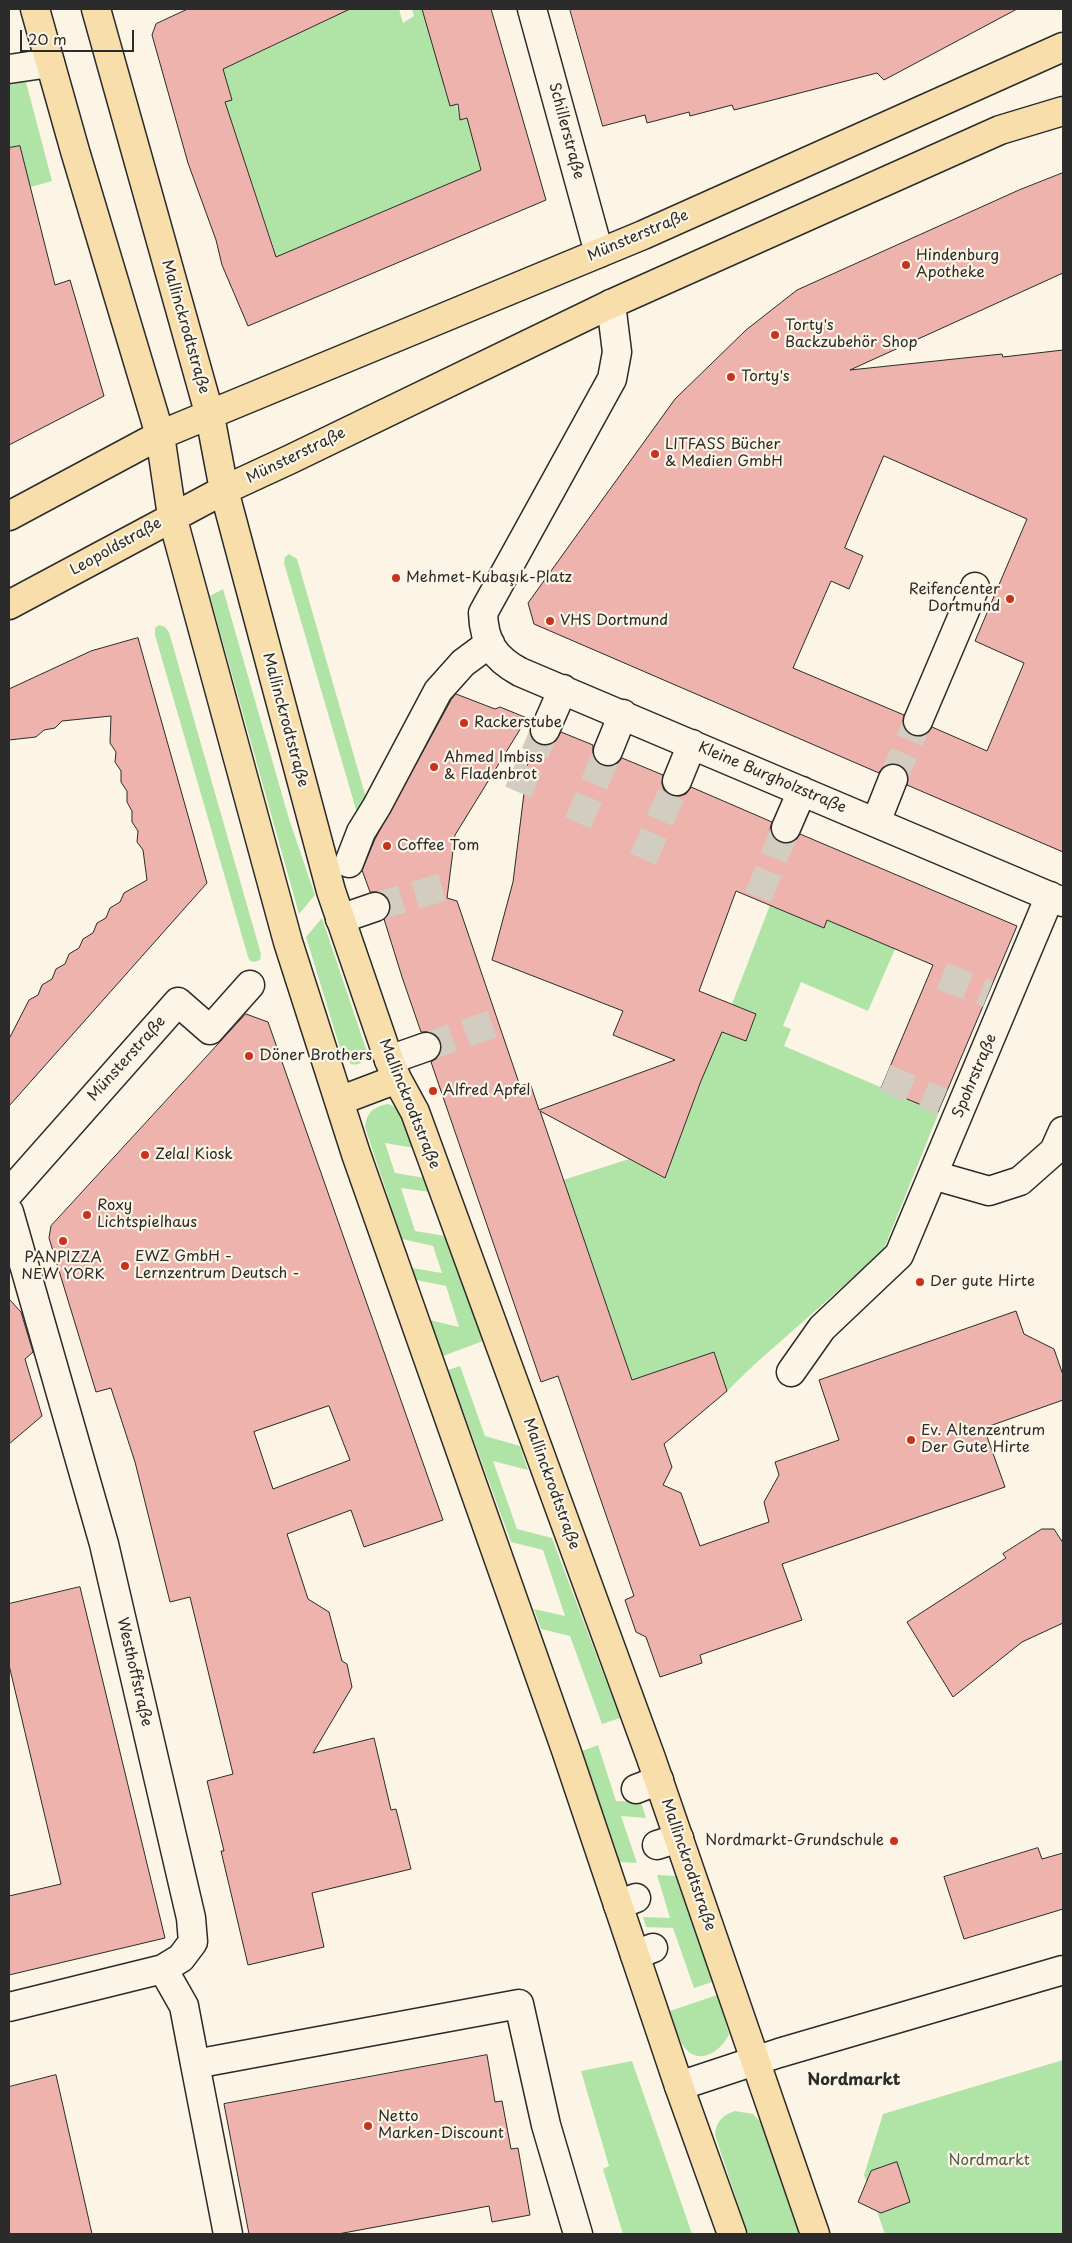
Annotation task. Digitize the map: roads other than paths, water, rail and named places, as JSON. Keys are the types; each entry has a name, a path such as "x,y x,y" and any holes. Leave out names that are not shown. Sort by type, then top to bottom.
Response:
{"main road":[{"path":"36,9 50,63 160,435 172,516 288,942 338,1101 566,1750 627,1901 644,1951 680,2086 732,2234"},
{"name":"Mallinckrodtstraße","path":"99,10 210,416 224,490 340,919 393,1070 415,1112 668,1842 755,2061 814,2234"},
{"name":"Münsterstraße","path":"210,416 599,253 1063,47"},
{"name":"Münsterstraße","path":"224,490 611,304 1000,130 1063,111"},
{"path":"9,516 160,435 210,416"},
{"name":"Leopoldstraße","path":"9,605 172,516 224,490"},
{"path":"338,1101 393,1070"}],"street":[{"name":"Schillerstraße","path":"532,9 599,253"},
{"path":"9,69 50,63"},
{"path":"349,863 390,769 438,691 463,663 490,643 484,628 483,614 614,373 617,352 611,304"},
{"path":"918,722 975,587"},
{"name":"Kleine Burgholzstraße","path":"490,643 496,656 506,665 1057,899"},
{"path":"545,730 563,689"},
{"path":"608,751 623,714"},
{"path":"677,781 692,744"},
{"path":"876,822 893,779"},
{"path":"786,828 802,791"},
{"name":"Spohrstraße","path":"791,1372 822,1328 899,1255 933,1175 951,1106 997,998 1057,899"},
{"path":"340,919 375,907"},
{"name":"Münsterstraße","path":"9,1193 178,1002 210,1030 250,985"},
{"path":"393,1070 426,1046"},
{"path":"933,1175 989,1191 1020,1180 1054,1151 1063,1131"},
{"name":"Westhoffstraße","path":"9,1212 104,1544 191,1918 193,1942 181,1958 163,1969 9,2007"},
{"path":"163,1969 184,2006 228,2234"},
{"path":"680,2086 755,2061 1063,1970"},
{"path":"195,2064 519,2004 546,2125 578,2234"}],"tunnel":[{"path":"893,779 918,721"},
{"path":"518,792 545,730"},
{"path":"578,823 608,751"},
{"path":"643,859 677,781"},
{"path":"758,897 786,828"},
{"path":"375,907 447,886"},
{"path":"942,976 988,994"},
{"path":"426,1047 498,1022"},
{"path":"885,1078 942,1102"}],"place":[{"name":"Hindenburg Apotheke","path":"906,265"},
{"name":"Torty's Backzubehör Shop","path":"775,335"},
{"name":"Torty's","path":"731,377"},
{"name":"LITFASS Bücher & Medien GmbH","path":"655,454"},
{"name":"Mehmet-Kubaşık-Platz","path":"396,578"},
{"name":"Reifencenter Dortmund","path":"1010,599"},
{"name":"VHS Dortmund","path":"550,621"},
{"name":"Rackerstube","path":"464,723"},
{"name":"Ahmed Imbiss & Fladenbrot","path":"434,767"},
{"name":"Coffee Tom","path":"387,846"},
{"name":"Döner Brothers","path":"249,1056"},
{"name":"Alfred Apfel","path":"433,1091"},
{"name":"Zelal Kiosk","path":"145,1155"},
{"name":"Roxy Lichtspielhaus","path":"87,1215"},
{"name":"PANPIZZA NEW YORK","path":"63,1241"},
{"name":"EWZ GmbH - Lernzentrum Deutsch -","path":"125,1266"},
{"name":"Der gute Hirte","path":"920,1282"},
{"name":"Ev. Altenzentrum Der Gute Hirte","path":"911,1440"},
{"name":"Nordmarkt-Grundschule","path":"894,1841"},
{"name":"Netto Marken-Discount","path":"368,2126"}],"district":[{"name":"Nordmarkt","path":"854,2081"}]}
